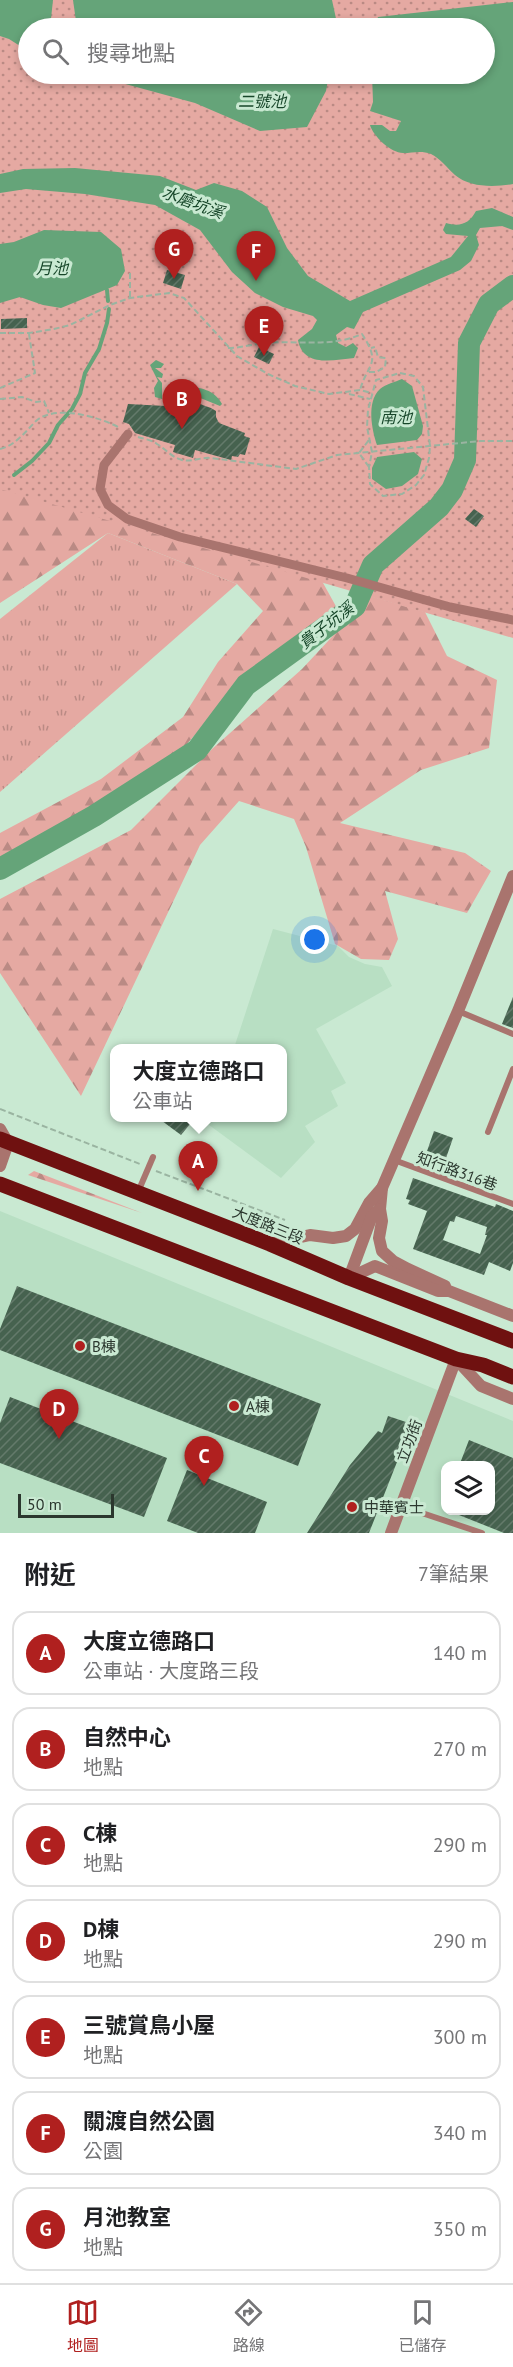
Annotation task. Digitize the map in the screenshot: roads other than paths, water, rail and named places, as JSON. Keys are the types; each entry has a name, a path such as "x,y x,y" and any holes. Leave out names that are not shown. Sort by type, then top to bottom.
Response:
{"main road":[{"name":"大度路三段","path":"4,1141 513,1341"},
{"path":"0,1184 456,1359 483,1365 513,1377"}],"street":[{"path":"128,434 104,465 100,489 108,505 127,519 180,537 312,569 450,607 513,620"},
{"path":"270,1244 310,1235 333,1238 346,1236 355,1229 369,1203 382,1188 513,876"},
{"path":"0,1129 4,1141 0,1166"},
{"path":"382,1188 380,1209 382,1221 379,1238 382,1251 393,1261 442,1283 449,1291"},
{"path":"349,1278 372,1216 380,1209"},
{"path":"349,1278 375,1266 438,1291 449,1291 513,1316"},
{"path":"456,1359 481,1386 513,1399"},
{"name":"立功街","path":"391,1533 456,1359"}],"lane":[{"path":"458,1011 513,1035"},
{"path":"488,1132 513,1069"},
{"path":"138,1193 153,1157"},
{"name":"知行路316巷","path":"394,1160 513,1204"},
{"path":"401,1506 482,1533"}],"water":[{"path":"0,0 53,0 51,18 18,18 18,45 0,36"},
{"path":"73,0 332,0 336,18 76,18"},
{"path":"513,2 513,184 491,186 468,182 455,175 431,154 403,153 393,150 383,143 370,125 382,125 390,131 396,131 401,121 370,111 373,102 372,84 495,84 495,18 378,17"},
{"name":"二號池","path":"125,84 327,84 326,91 307,127 260,131 195,103"},
{"name":"水磨坑溪","path":"75,168 160,176 196,190 214,183 242,191 267,207 287,248 308,276 350,301 451,257 468,236 446,234 443,230 446,223 456,225 464,223 476,211 492,208 513,217 513,230 502,226 480,228 476,235 479,245 471,261 460,270 363,312 354,329 347,327 336,335 338,343 346,347 353,343 358,348 354,358 320,360 306,355 298,340 312,329 317,320 313,316 283,307 255,293 232,272 200,230 155,205 85,194 26,189 0,193 0,174 23,169"},
{"name":"月池","path":"44,230 101,232 121,249 125,271 117,285 61,308 20,297 0,303 0,244 14,242"},
{"path":"156,360 164,364 161,368 155,368 163,374 162,378 157,377 162,383 162,399 155,397 154,388 158,381 150,365"},
{"name":"南池","path":"402,379 412,386 423,426 422,434 417,440 377,445 372,424 373,401 380,389"},
{"path":"185,386 211,392 222,404 220,406 198,397 169,394 170,387"},
{"path":"414,452 422,459 418,474 402,486 386,489 372,479 372,468 377,457"}],"waterway":[{"name":"貴子坑溪","path":"0,869 94,816 197,750 246,685 355,606 373,565 439,507 452,490 465,460 469,343 489,304 513,286"},
{"path":"107,290 108,301"},
{"path":"14,475 32,461 49,443 58,425 72,409 80,394 85,373 99,349 109,309"}],"place":[{"name":"月池教室","path":"174,279"},
{"name":"關渡自然公園","path":"256,281"},
{"name":"三號賞鳥小屋","path":"264,356"},
{"name":"自然中心","path":"182,429"},
{"name":"大度立德路口","path":"198,1191"},
{"name":"B棟","path":"80,1346"},
{"name":"A棟","path":"234,1406"},
{"name":"D棟","path":"59,1439"},
{"name":"C棟","path":"204,1486"},
{"name":"中華賓士","path":"352,1507"}]}
